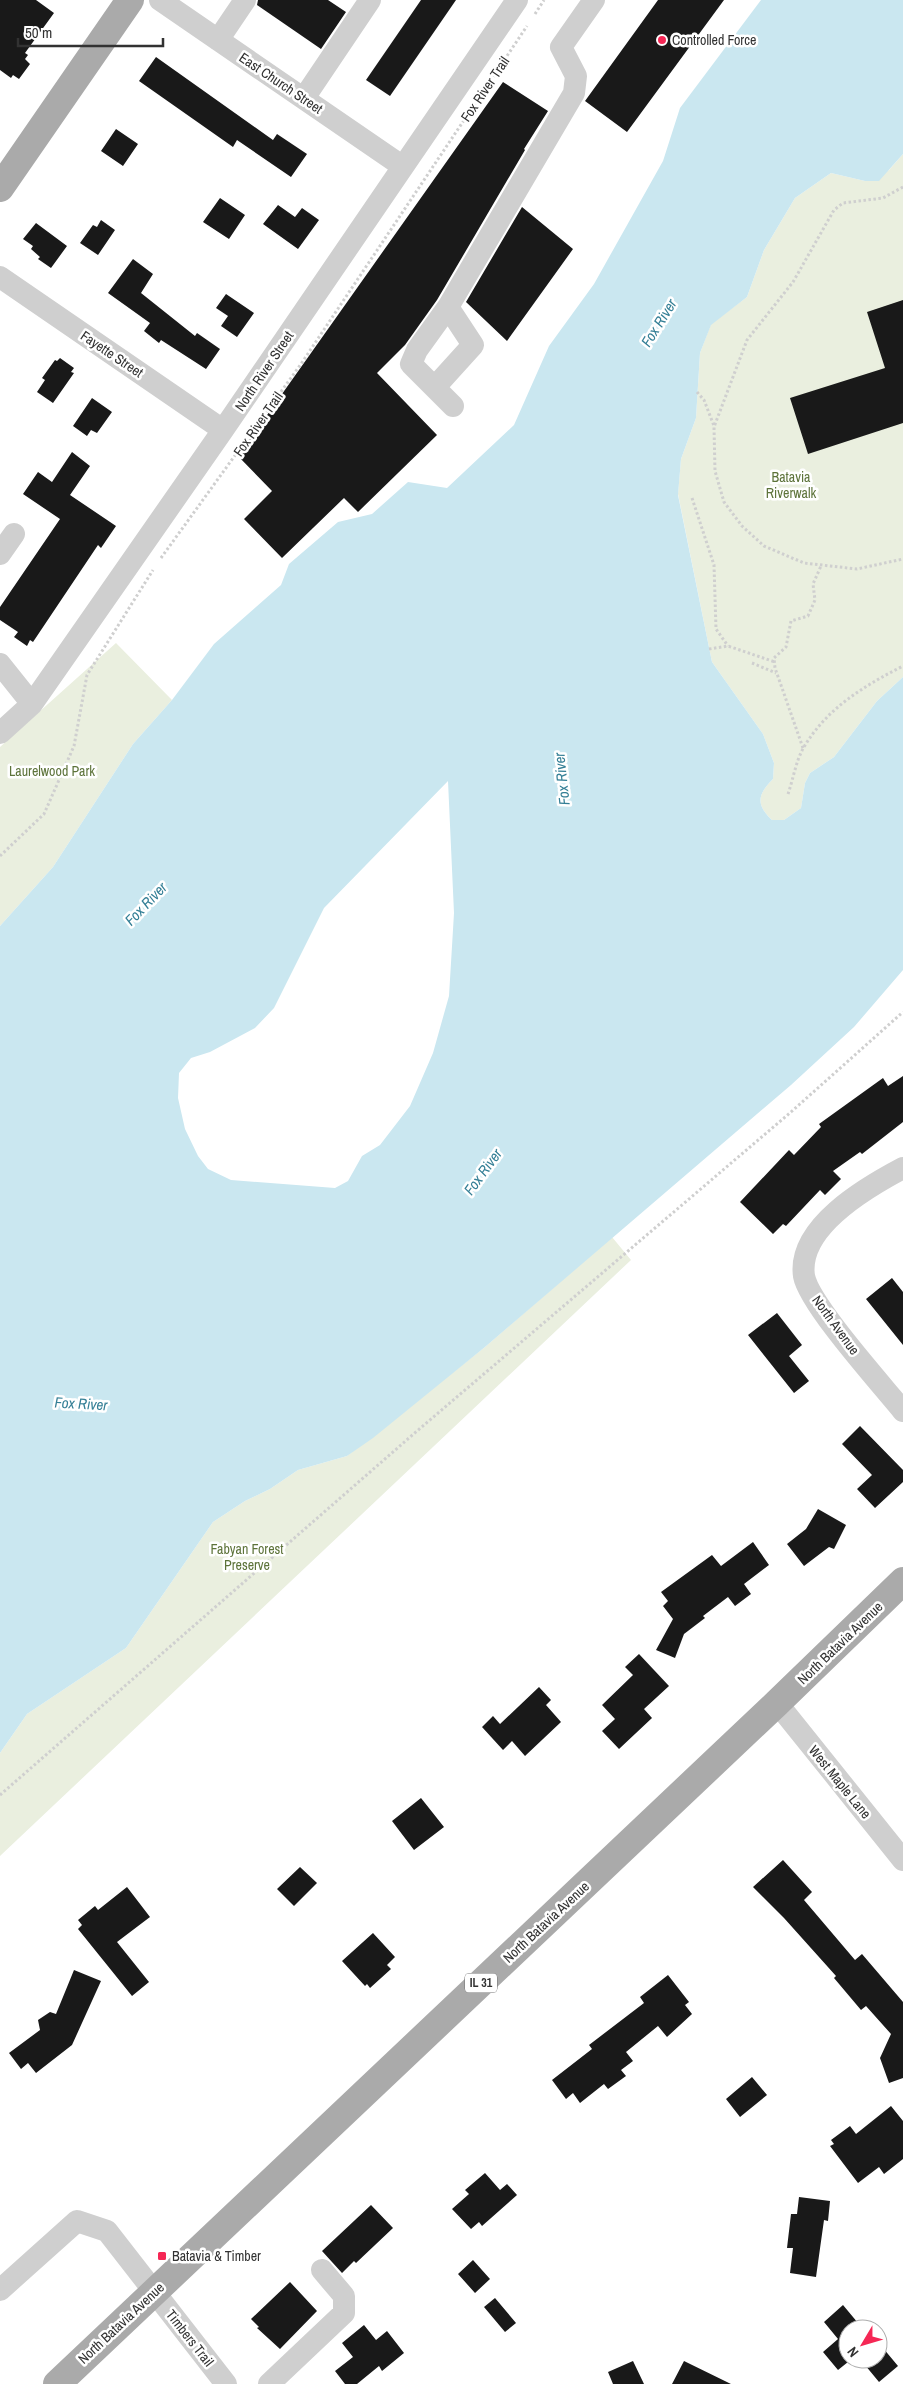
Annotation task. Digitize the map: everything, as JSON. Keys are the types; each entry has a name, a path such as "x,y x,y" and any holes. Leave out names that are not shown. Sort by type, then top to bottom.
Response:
{"main road":[{"path":"0,188 130,0"},
{"name":"North Batavia Avenue","path":"57,2384 778,1703 903,1581"}],"street":[{"name":"East Church Street","path":"160,0 402,166"},
{"path":"218,40 245,0"},
{"path":"304,98 370,0"},
{"name":"North River Street","path":"0,733 32,704 223,430 517,0"},
{"path":"453,406 411,364 417,350 448,307 574,93 576,76 561,47 594,0"},
{"name":"Fayette Street","path":"0,277 223,430"},
{"path":"435,387 473,345 448,307"},
{"path":"0,554 14,534"},
{"path":"0,664 32,704"},
{"name":"North Avenue","path":"903,1168 863,1189 825,1222 804,1256 804,1278 819,1307 903,1411"},
{"name":"West Maple Lane","path":"778,1703 903,1860"},
{"name":"Timbers Trail","path":"0,2290 77,2221 107,2231 226,2384"},
{"path":"269,2384 344,2313 344,2296 322,2270"}],"path":[{"path":"533,16 544,0"},
{"name":"Fox River Trail","path":"160,560 301,364 528,24"},
{"path":"714,426 748,340 793,282 834,210 843,204 883,198 903,187"},
{"path":"698,392 704,400 714,426 715,471 724,502 737,520 764,546 804,563 821,566 857,569 903,558"},
{"path":"692,498 714,565 716,629 728,646"},
{"path":"803,748 776,673 774,658 786,647 791,621 808,616 815,600 813,584 821,566"},
{"path":"0,856 44,814 74,746 87,675 154,568"},
{"path":"709,649 728,646 774,662"},
{"path":"752,663 776,673"},
{"path":"788,794 803,748 840,704 870,683 903,666"},
{"path":"0,1795 417,1431 791,1112 903,1012"}],"green space":[{"name":"Batavia Riverwalk","path":"903,154 903,677 877,701 834,757 810,773 805,783 801,808 784,820 772,820 763,809 760,799 764,789 773,779 774,763 763,734 712,662 678,494 681,459 696,418 700,353 711,324 747,297 764,250 795,198 831,173 865,181 889,170"},
{"name":"Laurelwood Park","path":"116,643 172,700 133,744 53,867 0,926 0,747"},
{"name":"Fabyan Forest Preserve","path":"612,1237 631,1260 0,1856 0,1753 27,1714 126,1648 213,1522 245,1501 270,1489 298,1470 347,1456 485,1347"}],"water":[{"name":"Fox River","path":"761,0 903,0 903,154 879,181 865,181 831,173 795,198 764,250 747,297 711,325 700,353 696,418 681,459 678,495 712,662 763,734 774,763 773,779 764,789 761,799 763,809 772,820 784,820 801,808 805,783 810,773 834,757 877,701 903,677 903,970 854,1027 791,1085 485,1347 373,1438 347,1456 298,1470 270,1489 245,1501 213,1522 126,1648 27,1714 0,1753 0,926 53,867 133,744 172,700 214,644 281,585 289,564 338,522 372,514 408,482 447,488 514,425 549,346 594,284 663,161 680,108","holes":["448,781 454,913 449,996 433,1053 410,1106 380,1145 362,1156 348,1181 335,1188 231,1180 208,1169 198,1156 185,1129 178,1098 179,1073 191,1058 210,1052 255,1028 274,1008 324,908"]}],"building":[{"path":"0,0 36,0 54,13 25,53 28,55 25,59 30,64 19,79 13,75 11,78 0,70"},
{"path":"258,0 328,0 346,12 321,49 257,5"},
{"path":"421,0 456,0 390,96 366,80"},
{"path":"658,0 724,0 627,132 585,101"},
{"path":"156,57 273,140 277,134 307,154 291,177 237,140 233,147 139,81"},
{"path":"503,82 548,111 437,300 405,345 377,373 437,435 358,512 344,498 282,558 244,519 272,491 238,456"},
{"path":"116,129 138,144 123,166 101,151"},
{"path":"220,198 245,215 229,239 203,222"},
{"path":"278,205 295,217 302,208 319,220 298,249 263,224"},
{"path":"522,207 573,249 507,341 466,302"},
{"path":"101,220 115,230 98,255 80,243 93,225 97,227"},
{"path":"36,223 67,246 51,268 38,259 40,257 31,249 33,246 23,239"},
{"path":"133,259 153,274 141,293 195,336 197,333 220,349 206,369 161,340 159,343 144,331 150,323 108,293"},
{"path":"226,294 254,313 237,337 221,326 228,316 216,308"},
{"path":"903,300 903,423 808,454 790,398 885,368 867,312"},
{"path":"60,358 74,368 71,372 74,373 53,403 37,392 45,380 42,378 55,360 57,361"},
{"path":"92,398 112,412 97,433 91,430 87,436 73,426"},
{"path":"72,452 90,466 70,495 116,526 101,548 98,545 33,642 30,640 27,646 14,637 18,632 0,620 0,607 60,519 23,494 38,472 52,482"},
{"path":"903,1076 903,1122 862,1154 860,1152 833,1171 841,1179 825,1195 820,1190 786,1226 783,1224 773,1234 740,1202 789,1150 794,1155 821,1127 819,1124 883,1078 888,1086"},
{"path":"892,1278 903,1292 903,1345 866,1299"},
{"path":"777,1313 802,1345 789,1356 809,1381 794,1393 748,1335"},
{"path":"860,1426 903,1470 903,1482 875,1508 857,1489 872,1475 842,1444"},
{"path":"818,1509 846,1525 834,1549 829,1547 804,1566 787,1544 806,1529"},
{"path":"753,1542 769,1565 744,1584 751,1594 735,1606 728,1597 703,1616 705,1618 684,1634 675,1658 656,1650 673,1619 663,1606 668,1601 661,1592 712,1555 721,1566"},
{"path":"639,1654 669,1686 644,1709 652,1718 619,1749 602,1731 615,1719 602,1705 633,1675 625,1667"},
{"path":"539,1687 551,1700 546,1705 561,1722 525,1756 512,1741 503,1750 482,1727 493,1716 500,1724"},
{"path":"421,1798 444,1827 414,1850 392,1821"},
{"path":"783,1860 812,1892 804,1900 855,1960 862,1954 903,2002 903,2078 889,2083 880,2058 891,2034 866,2006 861,2010 834,1978 836,1976 784,1918 753,1887"},
{"path":"300,1867 317,1883 294,1906 277,1889"},
{"path":"127,1887 150,1917 117,1942 149,1982 132,1996 78,1929 82,1925 78,1920 95,1906 98,1910"},
{"path":"373,1933 395,1957 387,1965 391,1969 370,1988 367,1984 365,1986 342,1961"},
{"path":"74,1970 101,1981 72,2045 36,2073 28,2063 21,2069 9,2053 40,2030 38,2020 50,2012 56,2014"},
{"path":"668,1975 689,2002 685,2005 692,2014 667,2037 658,2026 626,2052 633,2061 621,2070 626,2076 608,2089 604,2084 580,2103 573,2093 566,2099 552,2080 592,2049 589,2045 644,2003 640,1997"},
{"path":"752,2077 767,2095 740,2117 726,2099"},
{"path":"891,2106 903,2121 903,2159 884,2174 879,2167 858,2183 830,2146 834,2144 831,2140 850,2126 856,2134"},
{"path":"485,2173 500,2190 507,2184 517,2195 482,2226 479,2222 471,2229 452,2209 469,2194 465,2190"},
{"path":"799,2197 830,2201 828,2221 824,2220 816,2277 790,2273 793,2248 787,2248 791,2214 797,2214"},
{"path":"371,2205 393,2228 356,2263 354,2261 342,2273 322,2251"},
{"path":"473,2260 490,2279 475,2293 458,2274"},
{"path":"290,2282 317,2311 280,2349 257,2328 259,2327 251,2319"},
{"path":"495,2298 516,2323 505,2332 484,2307"},
{"path":"843,2305 855,2319 838,2319 838,2339 824,2322"},
{"path":"364,2325 376,2340 387,2331 404,2353 382,2371 379,2366 357,2384 345,2384 335,2371 353,2357 342,2343"},
{"path":"838,2339 839,2369 838,2370 823,2352"},
{"path":"888,2354 898,2366 879,2382 868,2369 888,2369"},
{"path":"633,2361 644,2384 613,2384 608,2372"},
{"path":"684,2361 731,2384 672,2384"}],"place":[{"name":"Controlled Force","path":"662,40"},
{"name":"Batavia & Timber","path":"162,2256"}]}
